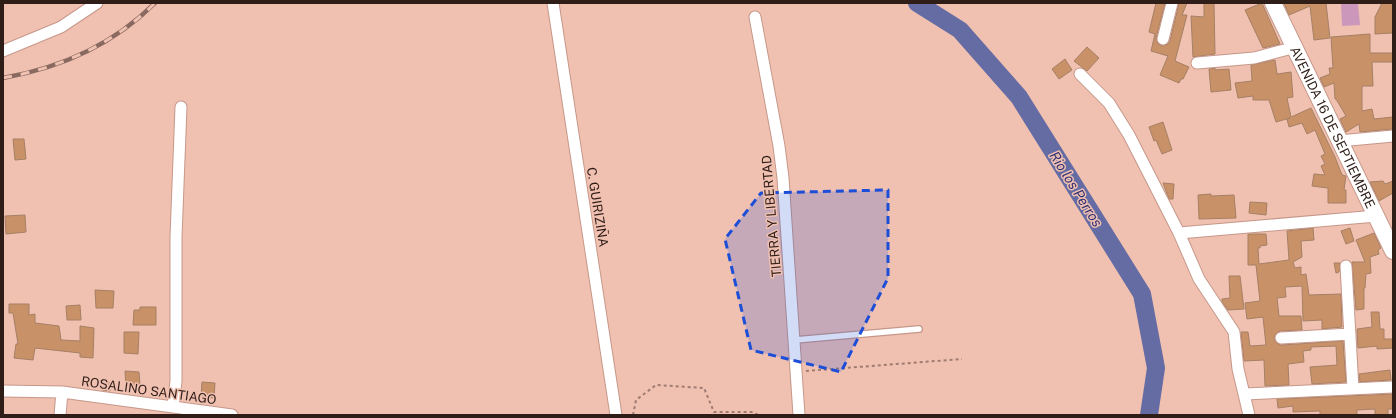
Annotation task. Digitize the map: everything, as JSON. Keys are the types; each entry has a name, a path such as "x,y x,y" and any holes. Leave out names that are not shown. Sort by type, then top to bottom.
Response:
{"street":[{"path":"3,51 61,27 98,3"},
{"name":"C. GUIRIZIÑA","path":"553,3 616,415"},
{"path":"1163,39 1172,3"},
{"name":"AVENIDA 16 DE SEPTIEMBRE","path":"1273,3 1296,47 1339,141 1393,251"},
{"name":"TIERRA Y LIBERTAD","path":"754,17 779,146 786,212 799,415"},
{"path":"1197,62 1254,58 1296,47"},
{"path":"1080,74 1109,103 1132,140 1179,233 1199,279 1234,332 1238,369 1249,415"},
{"path":"173,407 176,381 176,237 181,107"},
{"path":"1339,141 1393,136"},
{"path":"1179,233 1376,216"},
{"path":"1346,266 1353,389"},
{"path":"1281,338 1350,334"},
{"path":"1245,394 1393,388"},
{"name":"ROSALINO SANTIAGO","path":"3,391 62,392 156,410 173,407 232,415"},
{"path":"60,415 62,392"}],"lane":[{"path":"795,340 919,328"}],"path":[{"path":"796,371 962,359"},
{"path":"633,415 636,400 656,384 704,388 714,412 753,412 758,415"}],"highlighted area":[{"path":"888,190 888,278 841,372 751,350 725,239 761,193"}],"shaded area":[{"path":"1341,3 1358,3 1360,25 1342,26"}],"building":[{"path":"1156,3 1165,3 1156,38 1158,44 1162,46 1168,44 1170,41 1179,3 1187,3 1182,15 1187,15 1175,61 1189,67 1183,79 1181,79 1179,83 1160,75 1168,56 1151,51 1155,34 1149,32"},
{"path":"1204,3 1214,3 1215,54 1193,57 1191,16 1204,17"},
{"path":"1262,3 1280,44 1263,48 1245,10"},
{"path":"1284,3 1326,3 1330,38 1314,40 1310,6 1289,15"},
{"path":"1382,3 1393,3 1393,33 1375,34 1375,17"},
{"path":"1370,34 1370,53 1393,53 1393,62 1372,62 1373,86 1362,86 1362,111 1372,109 1374,119 1393,117 1393,129 1360,132 1359,124 1346,132 1340,119 1346,116 1335,99 1334,83 1324,87 1320,78 1330,74 1329,68 1333,68 1331,37"},
{"path":"1087,47 1099,58 1087,71 1074,61"},
{"path":"1065,59 1072,70 1059,79 1052,69"},
{"path":"1275,60 1277,74 1291,72 1293,97 1287,98 1291,117 1311,108 1335,157 1342,175 1346,176 1344,190 1346,190 1346,203 1328,203 1328,188 1312,186 1314,174 1325,175 1321,166 1325,164 1321,156 1325,154 1315,130 1307,134 1302,123 1289,127 1287,119 1290,118 1276,122 1269,100 1253,100 1253,96 1238,98 1235,83 1252,81 1251,65"},
{"path":"1215,68 1215,70 1229,69 1231,90 1211,92 1209,69"},
{"path":"1163,122 1172,150 1162,154 1156,140 1154,141 1149,127"},
{"path":"13,139 24,139 26,159 15,160"},
{"path":"1383,181 1385,184 1393,181 1393,193 1379,201 1370,182"},
{"path":"1163,183 1174,184 1173,199 1169,199"},
{"path":"1211,194 1211,196 1234,195 1236,218 1199,219 1198,195"},
{"path":"1250,202 1267,203 1266,215 1249,213"},
{"path":"25,215 26,232 6,234 5,216"},
{"path":"1313,228 1314,240 1301,241 1302,257 1293,262 1295,268 1301,267 1301,275 1306,274 1309,295 1341,294 1342,327 1322,329 1322,320 1303,321 1302,286 1285,287 1286,297 1277,298 1279,316 1301,316 1302,330 1280,331 1275,335 1274,339 1281,345 1343,341 1346,382 1312,384 1310,367 1337,365 1336,346 1311,347 1311,350 1303,351 1304,362 1288,364 1289,385 1265,386 1264,360 1244,361 1241,332 1248,332 1250,346 1266,345 1263,317 1247,319 1245,303 1260,301 1256,265 1248,265 1248,234 1266,234 1267,245 1260,246 1260,248 1258,248 1259,264 1289,260 1287,231"},
{"path":"1350,228 1354,241 1346,244 1341,231"},
{"path":"1374,233 1381,248 1378,250 1379,254 1370,257 1371,273 1366,274 1364,309 1356,310 1352,262 1365,262 1356,240"},
{"path":"1334,263 1340,263 1339,272 1336,273"},
{"path":"1229,276 1240,276 1244,309 1228,310 1222,302 1222,299 1230,298"},
{"path":"95,290 114,291 113,308 96,308"},
{"path":"9,304 29,304 29,315 35,314 35,323 59,326 61,340 80,341 80,326 94,328 93,358 80,357 80,353 35,348 33,360 14,358 16,344 18,344 13,313 9,313"},
{"path":"80,305 81,320 67,320 66,306"},
{"path":"140,307 156,307 156,325 133,325 134,310 140,310"},
{"path":"1371,312 1379,312 1380,329 1384,329 1384,339 1393,339 1393,348 1377,349 1377,346 1358,348 1357,329 1372,327"},
{"path":"124,332 139,332 138,354 124,353"},
{"path":"1390,370 1391,380 1360,382 1359,374"},
{"path":"125,371 139,372 140,385 126,386"},
{"path":"103,382 111,383 110,391 102,390"},
{"path":"202,382 215,383 214,398 201,397"},
{"path":"1393,394 1393,409 1388,409 1388,415 1375,415 1375,409 1357,410 1357,415 1320,415 1320,411 1293,412 1293,406 1278,408 1277,399"}],"waterway":[{"name":"Rio los Perros","path":"917,3 960,30 1019,97 1142,294 1156,368 1149,415"}],"railway":[{"path":"3,78 45,68 85,52 122,31 155,3"}]}
